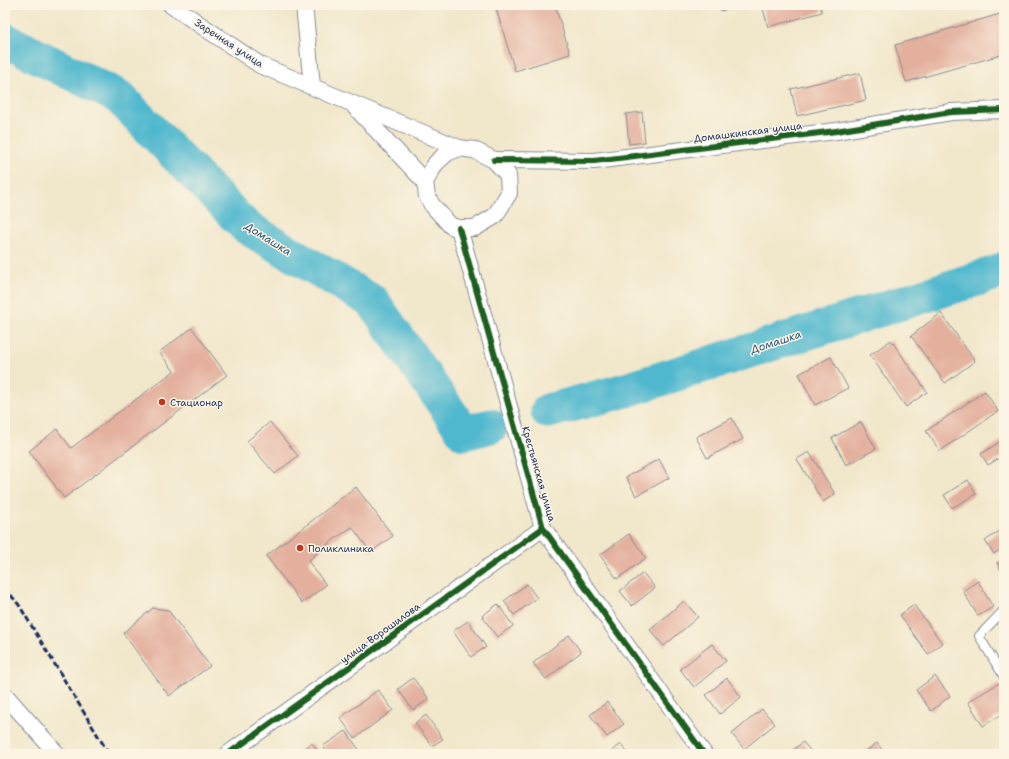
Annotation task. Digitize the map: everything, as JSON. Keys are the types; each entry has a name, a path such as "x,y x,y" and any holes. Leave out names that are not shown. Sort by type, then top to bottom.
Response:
{"street":[{"name":"Заречная улица","path":"171,5 260,65 459,148"},
{"path":"304,5 312,86"},
{"path":"351,103 425,182 428,196 432,205 451,226 460,228 475,228 495,216 509,192 508,175 494,160 474,150 459,148 447,153 436,163 425,182"},
{"name":"Домашкинская улица","path":"494,160 594,161 836,132 951,112 1004,110"},
{"name":"Крестьянская улица","path":"460,228 543,528 704,754"},
{"name":"улица Ворошилова","path":"228,754 543,528"},
{"path":"5,695 57,754"}],"lane":[{"path":"1004,610 979,636 1004,677"}],"building":[{"path":"495,5 555,5 570,54 515,71"},
{"path":"720,5 742,5 721,11"},
{"path":"762,5 820,5 822,12 768,27"},
{"path":"1000,14 1004,29 1004,54 906,82 895,45"},
{"path":"860,73 866,100 797,116 791,89"},
{"path":"642,112 645,142 629,144 626,114"},
{"path":"941,313 975,361 945,383 911,336"},
{"name":"Стационар","path":"192,328 227,375 64,498 29,451 57,429 71,448 174,371 159,352"},
{"path":"891,340 927,392 906,407 870,355"},
{"path":"831,357 848,388 815,405 799,374"},
{"path":"985,391 998,411 940,451 926,431"},
{"path":"732,418 743,439 707,458 696,437"},
{"path":"270,422 298,456 275,474 247,441"},
{"path":"861,422 876,449 846,465 832,438"},
{"path":"1004,439 1004,455 988,465 981,454"},
{"path":"809,452 835,494 823,502 797,459"},
{"path":"659,459 669,478 636,496 626,477"},
{"path":"968,480 976,494 952,508 944,495"},
{"name":"Поликлиника","path":"356,487 393,536 371,552 352,527 329,543 308,561 326,585 302,603 266,556"},
{"path":"1004,528 1004,547 994,554 985,541"},
{"path":"629,534 646,558 617,579 600,555"},
{"path":"1004,559 1004,575 997,563"},
{"path":"643,573 655,588 632,606 620,591"},
{"path":"978,581 993,607 978,616 963,591"},
{"path":"527,584 537,598 514,615 504,601"},
{"path":"684,601 698,617 664,646 650,630"},
{"path":"498,604 513,626 497,637 482,616"},
{"path":"914,605 942,643 928,654 900,615"},
{"path":"153,608 168,610 210,666 169,696 123,633"},
{"path":"468,621 486,647 471,657 453,631"},
{"path":"569,635 581,652 546,679 533,663"},
{"path":"712,644 726,661 694,687 680,669"},
{"path":"935,676 950,696 931,711 916,690"},
{"path":"413,678 429,699 413,710 398,689"},
{"path":"727,678 741,697 720,714 706,695"},
{"path":"999,683 1004,691 1004,713 983,726 968,702"},
{"path":"378,690 393,710 355,738 340,718"},
{"path":"607,702 624,724 607,737 590,715"},
{"path":"762,709 775,724 744,749 732,734"},
{"path":"426,715 443,739 432,746 415,723"},
{"path":"346,731 362,754 328,754 323,746"},
{"path":"803,742 813,754 788,754"},
{"path":"312,743 320,754 296,754"},
{"path":"877,743 885,754 862,754"},
{"path":"621,744 628,754 609,754"}],"waterway":[{"name":"Домашка","path":"5,40 119,97 246,227 373,302 464,433 491,426"},
{"name":"Домашка","path":"548,411 626,390 999,272 1004,269"}],"railway":[{"path":"5,588 19,605 109,754"}],"cycle path":[{"path":"494,160 594,161 836,131 951,112 1004,110"},
{"path":"459,228 543,528 704,754"},
{"path":"228,754 543,528"}],"place":[{"name":"Стационар","path":"162,402"},
{"name":"Поликлиника","path":"300,548"}]}
